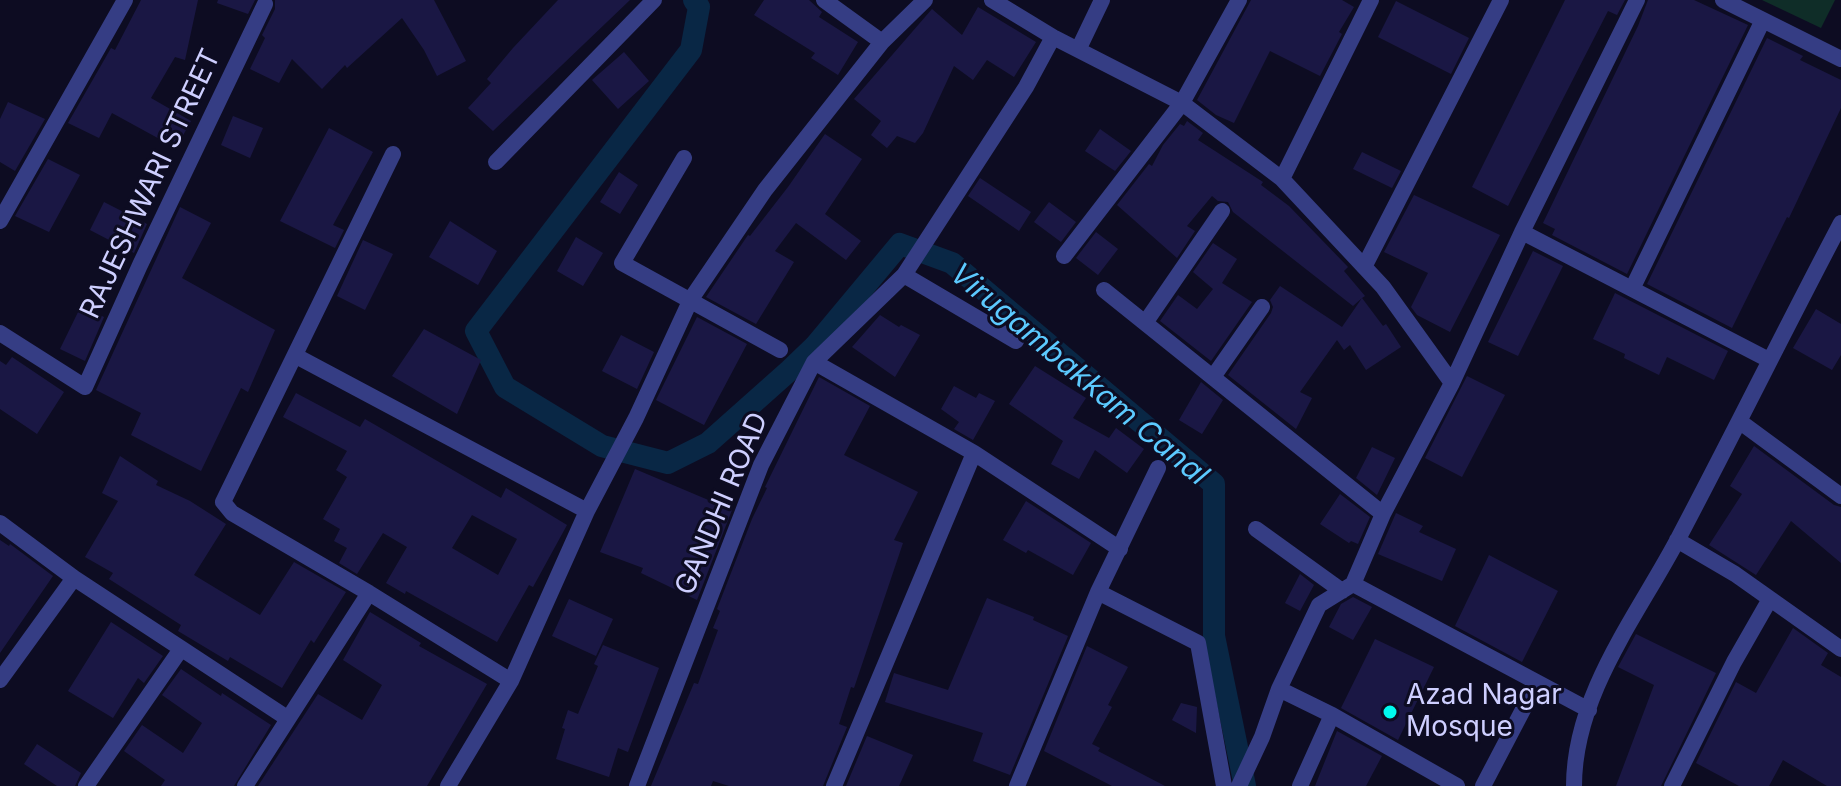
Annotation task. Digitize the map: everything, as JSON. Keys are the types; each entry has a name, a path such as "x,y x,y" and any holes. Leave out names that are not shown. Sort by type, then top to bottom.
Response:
{"street":[{"path":"0,221 125,0"},
{"path":"496,162 654,0"},
{"path":"824,0 882,42"},
{"path":"448,786 511,681 587,511 636,418 691,299 765,190 882,42 925,0"},
{"path":"992,0 1053,37 1182,103 1282,179 1383,287 1452,383"},
{"path":"1079,48 1102,0"},
{"path":"1064,256 1182,103 1239,0"},
{"path":"1282,179 1371,0"},
{"path":"1364,267 1501,0"},
{"path":"1239,786 1262,737 1279,689 1319,605 1348,588 1452,383 1522,232 1637,0"},
{"path":"1723,0 1841,59"},
{"name":"RAJESHWARI STREET","path":"0,333 85,387 265,4"},
{"path":"1633,287 1763,20"},
{"name":"GANDHI ROAD","path":"637,786 761,465 814,362 904,275 1026,87 1053,37"},
{"path":"393,154 223,502 232,513 511,681"},
{"path":"684,158 622,263 780,350"},
{"path":"1145,323 1222,211"},
{"path":"1574,786 1574,764 1589,710 1608,663 1677,540 1841,223"},
{"path":"1522,232 1769,360"},
{"path":"904,275 1016,341"},
{"path":"1104,290 1383,514"},
{"path":"1213,377 1262,307"},
{"path":"296,356 587,511"},
{"path":"814,362 974,453 1120,549"},
{"path":"1739,421 1841,496"},
{"path":"834,786 974,453"},
{"path":"1017,786 1098,592 1158,468"},
{"path":"0,523 74,578 287,718"},
{"path":"1256,529 1348,588 1589,710"},
{"path":"1677,540 1735,574 1841,649"},
{"path":"0,680 74,578"},
{"path":"1098,592 1198,643 1224,786"},
{"path":"245,786 369,593"},
{"path":"1675,785 1734,662 1770,599"},
{"path":"86,786 181,649"},
{"path":"1483,786 1537,683"},
{"path":"1279,689 1332,715 1457,786"},
{"path":"1300,786 1332,715"}],"green space":[{"path":"1762,0 1835,0 1821,28"}],"building":[{"path":"141,0 198,0 185,60 175,57 151,98 191,121 176,148 112,113 99,138 68,123 111,48 115,50"},
{"path":"218,0 255,0 248,14 217,3"},
{"path":"275,0 434,0 466,61 437,76 402,18 347,68 345,65 322,89 292,59 279,83 250,69 265,38 262,35 275,9"},
{"path":"558,0 630,0 493,131 468,108 491,83 487,79"},
{"path":"764,0 809,0 822,12 819,17 858,42 838,75 811,58 815,53 754,15"},
{"path":"1251,0 1342,0 1354,7 1339,32 1342,34 1320,76 1270,51 1234,123 1216,115 1197,100"},
{"path":"1565,0 1625,0 1617,15 1608,11 1508,206 1472,187"},
{"path":"1648,0 1694,0 1748,25 1627,274 1552,235 1555,229 1543,223"},
{"path":"1396,1 1469,38 1451,74 1378,37"},
{"path":"978,7 1036,42 1014,77 987,60 973,80 954,66 923,133 915,143 897,136 887,148 871,135 881,121 854,99 932,9 962,35"},
{"path":"1767,38 1803,56 1800,60 1841,80 1841,108 1732,328 1647,284"},
{"path":"624,52 649,81 618,109 592,80"},
{"path":"8,102 45,119 15,171 0,162 0,119"},
{"path":"233,116 263,128 250,158 221,145"},
{"path":"1187,121 1203,133 1198,140 1263,182 1261,185 1289,206 1348,267 1344,271 1365,296 1353,306 1233,212 1228,202 1218,201 1212,196 1187,226 1195,231 1177,258 1117,205 1149,164 1152,166 1163,145 1180,124 1184,126"},
{"path":"329,128 373,152 333,225 344,230 335,248 280,221"},
{"path":"1100,129 1131,151 1115,171 1085,151"},
{"path":"825,134 862,159 825,214 861,241 846,260 796,223 775,251 794,262 756,324 706,297 748,235 788,187"},
{"path":"1362,152 1401,171 1392,188 1353,169"},
{"path":"48,159 80,175 49,232 15,216"},
{"path":"619,172 638,185 620,214 600,202"},
{"path":"980,178 1031,212 1019,231 968,196"},
{"path":"1414,195 1500,235 1450,332 1417,315 1411,307 1428,273 1384,252"},
{"path":"104,202 147,224 134,253 90,230"},
{"path":"1049,202 1076,222 1061,242 1034,222"},
{"path":"180,207 211,223 182,278 275,330 248,392 241,388 201,471 131,435 141,413 96,390"},
{"path":"450,221 497,251 478,285 429,257"},
{"path":"1096,232 1118,249 1098,275 1076,258"},
{"path":"576,237 603,253 583,286 557,271"},
{"path":"363,240 393,254 365,310 337,296"},
{"path":"1213,243 1237,259 1222,283 1252,302 1211,361 1160,321 1178,295 1197,309 1213,289 1193,272"},
{"path":"1533,251 1563,266 1518,356 1488,342"},
{"path":"1280,286 1342,327 1362,298 1383,326 1386,324 1401,347 1366,370 1350,345 1344,350 1337,340 1300,392 1312,398 1296,429 1228,375 1271,313 1273,307 1270,300"},
{"path":"1615,293 1728,351 1714,380 1667,357 1659,375 1593,339"},
{"path":"81,306 104,317 85,361 60,349"},
{"path":"1816,309 1841,324 1841,355 1832,370 1793,348"},
{"path":"880,315 920,335 895,377 852,347"},
{"path":"697,317 747,344 704,425 656,400"},
{"path":"424,329 481,360 457,414 392,376"},
{"path":"621,335 654,352 637,389 602,371"},
{"path":"12,357 64,392 37,434 0,409 0,361 6,365"},
{"path":"1035,366 1086,398 1073,418 1109,438 1116,428 1144,449 1127,473 1095,450 1079,479 1051,464 1063,441 1009,404"},
{"path":"1467,376 1505,395 1462,477 1425,458"},
{"path":"819,377 870,406 844,455 918,492 894,540 903,543 854,688 851,687 839,724 847,727 823,786 729,786 713,781 711,786 651,786 694,683 698,684 718,630 713,628 720,611 717,609 765,487"},
{"path":"1201,382 1223,400 1202,434 1179,420"},
{"path":"954,386 976,398 979,393 995,401 973,440 954,429 959,422 941,409"},
{"path":"296,393 360,427 365,419 501,498 506,488 567,525 533,587 529,585 497,642 386,583 407,547 383,533 357,574 339,563 347,548 334,541 340,529 323,519 347,477 336,470 347,451 283,417","holes":["472,515 517,539 498,575 452,548"]},
{"path":"1754,446 1841,507 1841,563 1791,521 1756,575 1709,545 1742,494 1730,486"},
{"path":"1372,447 1395,458 1377,495 1356,478"},
{"path":"120,456 158,481 156,485 190,501 226,524 194,575 260,615 294,562 346,592 314,643 311,640 282,688 178,631 181,625 109,579 113,573 85,557 118,501 102,493"},
{"path":"635,469 732,510 697,600 641,573 643,568 600,552"},
{"path":"1340,494 1370,517 1358,544 1349,543 1320,524"},
{"path":"1026,501 1091,543 1073,575 1003,540"},
{"path":"1396,513 1423,526 1419,532 1456,549 1442,581 1378,554"},
{"path":"0,540 53,576 0,653"},
{"path":"1489,555 1558,591 1522,662 1455,626"},
{"path":"1300,574 1314,585 1300,611 1285,603"},
{"path":"1353,597 1372,607 1353,640 1329,627 1341,604"},
{"path":"987,598 1034,617 1033,620 1068,636 1010,775 973,761 983,733 885,702 894,673 948,690"},
{"path":"569,599 613,619 596,656 552,636"},
{"path":"370,612 421,643 419,646 487,684 427,786 258,786 318,694 362,720 382,685 343,660"},
{"path":"111,622 163,656 144,683 138,678 113,718 68,691"},
{"path":"1793,628 1828,653 1821,665 1841,677 1841,786 1827,786 1783,760 1769,786 1739,786 1696,763 1736,682 1756,693"},
{"path":"1636,634 1716,673 1661,786 1616,786 1654,685 1618,667"},
{"path":"1375,639 1434,667 1398,740 1341,708"},
{"path":"603,645 659,668 628,752 618,748 609,777 556,759 568,710 578,714 598,666 594,664"},
{"path":"1087,646 1128,667 1108,705 1112,707 1092,744 1100,748 1098,751 1165,786 1112,786 1044,751"},
{"path":"181,669 271,725 234,786 161,786 165,780 124,751 142,725 183,753 202,723 162,695"},
{"path":"1181,703 1197,707 1196,733 1172,720"},
{"path":"1337,731 1382,756 1366,786 1315,786"},
{"path":"867,736 913,755 899,786 846,786"},
{"path":"37,744 81,773 75,786 57,786 24,764"}],"waterway":[{"name":"Virugambakkam Canal","path":"694,0 699,7 691,50 476,331 505,387 602,446 668,463 708,443 790,370 815,346 900,244 952,263 1214,484 1214,636 1245,786"}],"place":[{"name":"Azad Nagar Mosque","path":"1390,712"}]}
